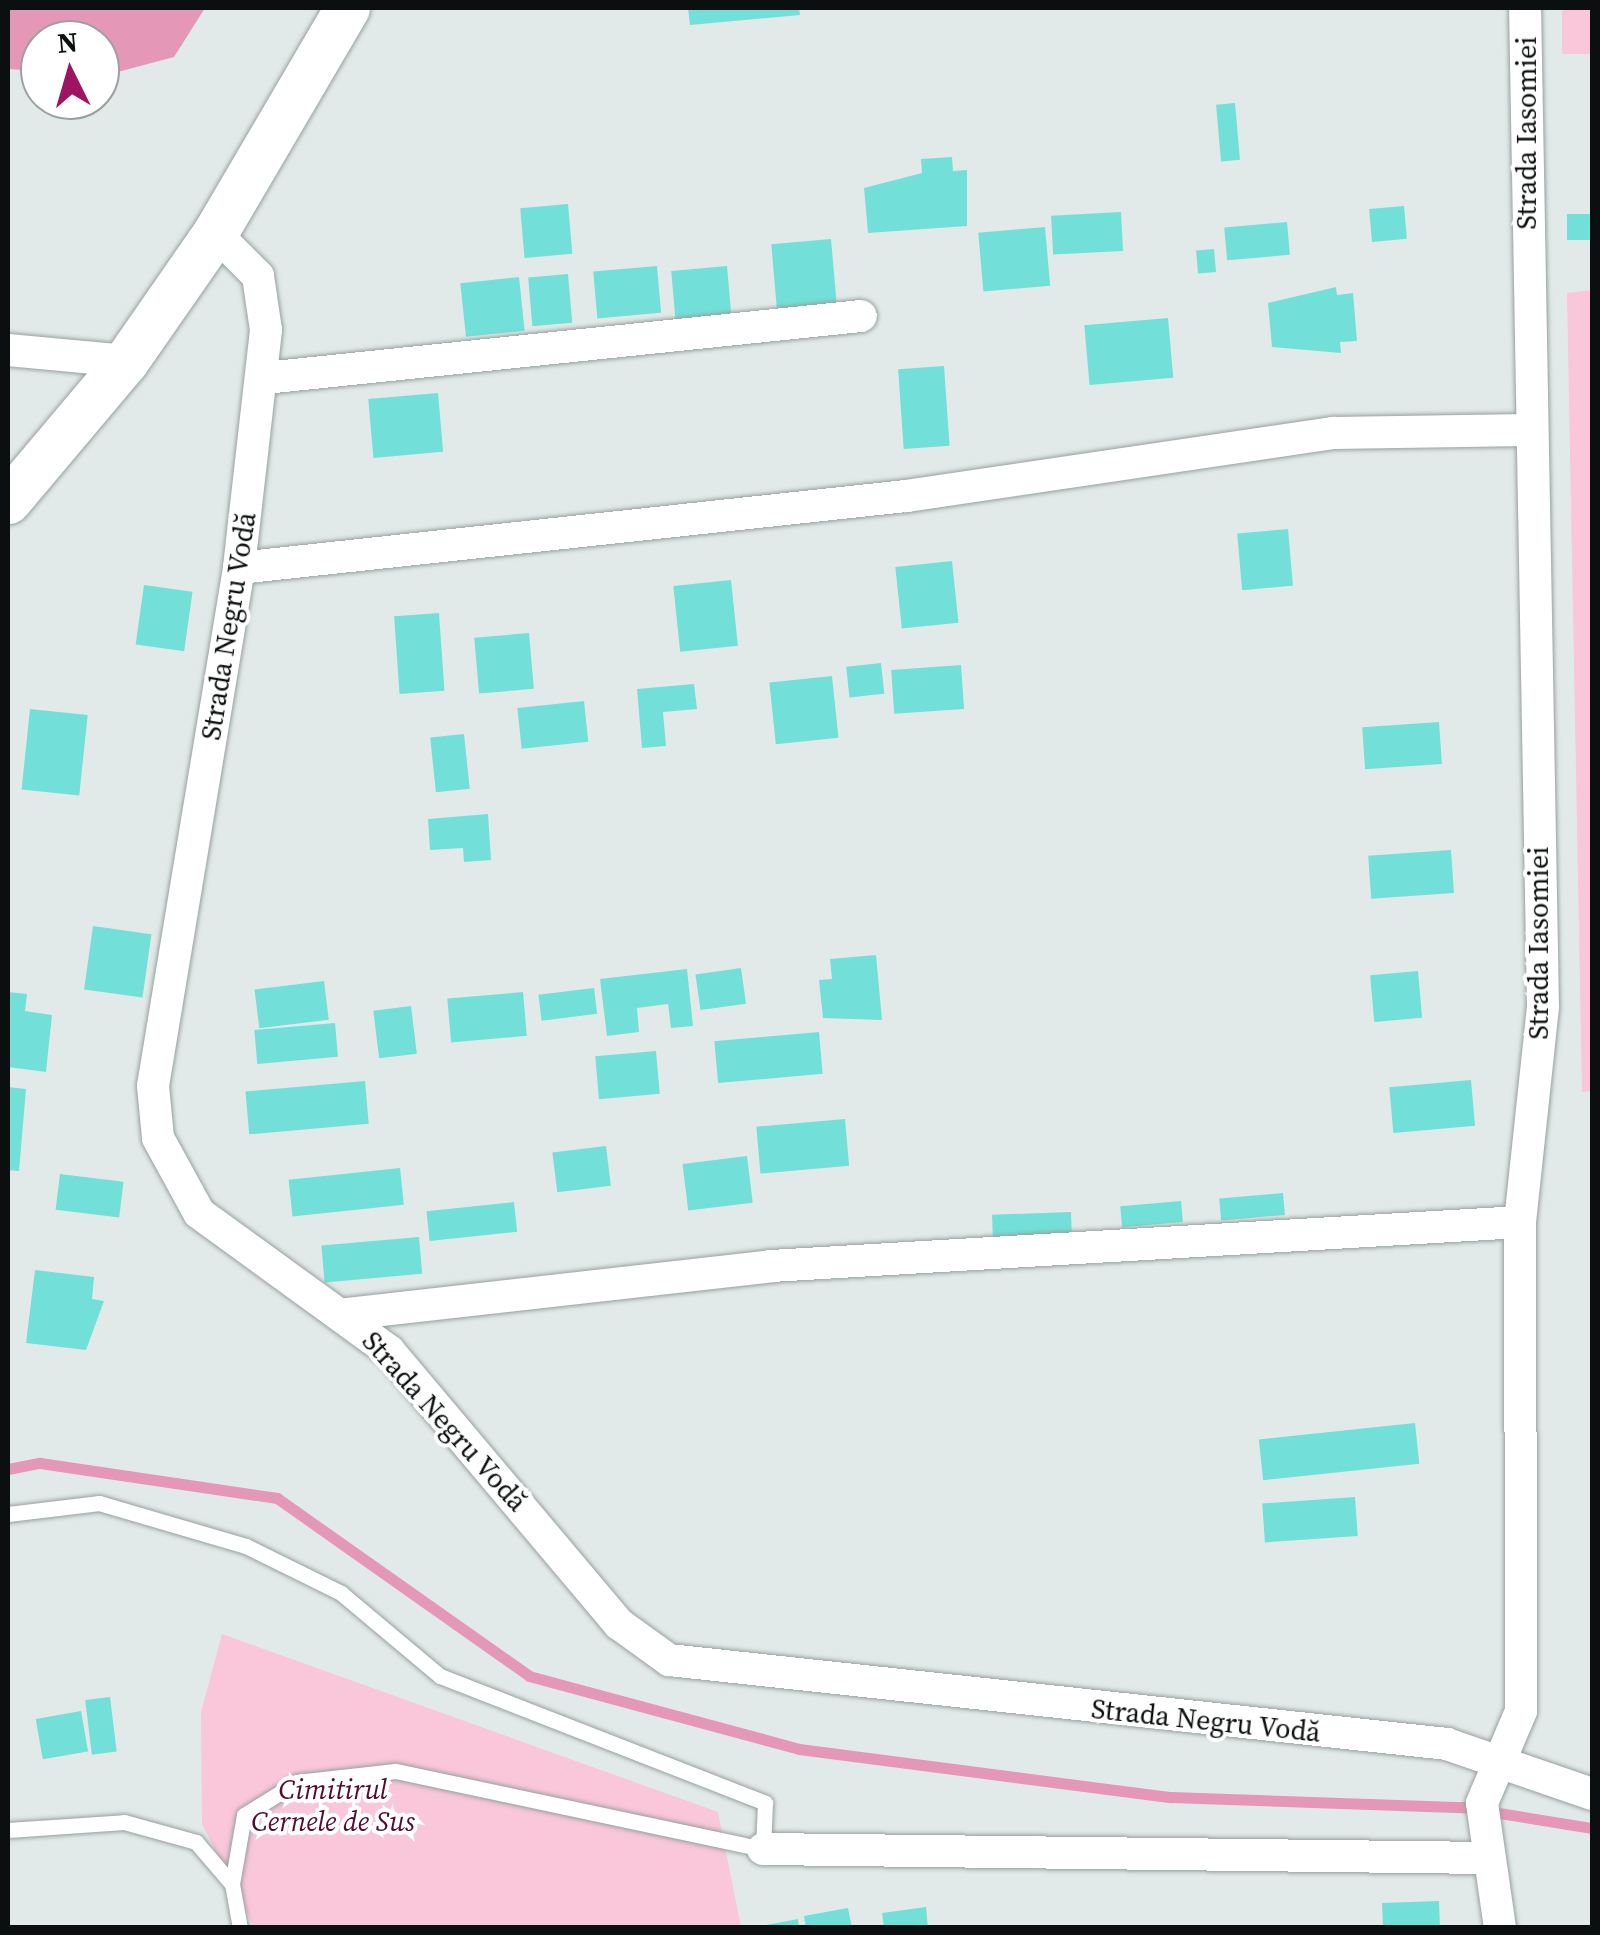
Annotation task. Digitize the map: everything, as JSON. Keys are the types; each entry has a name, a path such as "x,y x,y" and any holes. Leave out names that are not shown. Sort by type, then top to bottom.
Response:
{"street":[{"path":"8,501 126,361 215,233 347,8"},
{"name":"Strada Iasomiei","path":"1500,1928 1482,1803 1522,1711 1520,1222 1543,1006 1528,430 1525,8"},
{"name":"Strada Negru Vodă","path":"215,233 258,276 264,378 239,568 161,1016 158,1138 198,1213 346,1314 389,1351 619,1624 670,1660 1447,1744 1494,1768 1592,1794"},
{"path":"264,378 861,316"},
{"path":"8,350 126,361"},
{"path":"239,568 906,496 1333,433 1528,430"},
{"path":"346,1314 771,1266 1520,1222"},
{"path":"763,1849 1489,1858"}],"lane":[{"path":"8,1514 100,1502 246,1546 342,1594 440,1676 764,1803 763,1849 395,1771 298,1782 244,1816 232,1884 240,1928"},
{"path":"8,1830 124,1822 196,1842 232,1884"}],"green space":[{"path":"1562,8 1592,8 1592,54 1562,54"},
{"path":"1592,290 1592,1091 1582,1092 1567,293"},
{"name":"Cimitirul Cernele de Sus","path":"222,1634 718,1812 741,1927 254,1927 202,1824 201,1712"}],"shaded area":[{"path":"8,8 205,8 174,57 120,71 120,20 20,20 20,70 8,69"}],"building":[{"path":"688,8 799,8 800,15 690,25"},
{"path":"1235,103 1240,160 1221,161 1216,105"},
{"path":"952,157 953,171 967,170 967,226 868,233 864,188 922,173 921,159"},
{"path":"568,204 572,254 525,258 520,208"},
{"path":"1404,206 1407,239 1372,242 1369,209"},
{"path":"1121,212 1123,251 1053,255 1051,216"},
{"path":"1567,214 1592,214 1592,240 1567,240"},
{"path":"1287,222 1290,255 1227,260 1224,227"},
{"path":"1045,227 1050,286 983,292 978,233"},
{"path":"831,239 837,305 777,310 771,244"},
{"path":"1214,249 1216,272 1198,273 1196,251"},
{"path":"657,266 661,313 597,318 593,272"},
{"path":"727,266 731,316 676,321 671,271"},
{"path":"568,274 572,323 532,326 528,277"},
{"path":"519,277 525,331 466,337 460,283"},
{"path":"1336,287 1337,295 1353,293 1357,341 1340,342 1341,353 1272,347 1268,303"},
{"path":"1168,318 1173,378 1090,385 1084,325"},
{"path":"944,366 950,446 904,449 898,369"},
{"path":"438,393 443,452 373,458 368,399"},
{"path":"1288,529 1293,586 1242,590 1237,533"},
{"path":"952,561 958,623 902,629 895,567"},
{"path":"731,580 738,646 680,652 673,586"},
{"path":"144,585 193,592 184,651 136,644"},
{"path":"439,613 444,691 400,694 394,616"},
{"path":"529,633 534,689 479,694 474,638"},
{"path":"881,663 884,694 849,697 846,667"},
{"path":"961,665 964,709 894,714 891,670"},
{"path":"832,676 838,738 776,744 769,683"},
{"path":"694,684 697,709 663,712 666,746 642,748 637,689"},
{"path":"584,701 588,742 522,749 517,708"},
{"path":"30,709 88,715 79,796 22,790"},
{"path":"1439,722 1442,764 1365,769 1362,727"},
{"path":"464,734 470,789 436,792 430,738"},
{"path":"488,814 491,860 464,862 463,848 430,850 428,819"},
{"path":"1451,850 1454,893 1371,899 1368,856"},
{"path":"93,926 151,934 143,998 84,989"},
{"path":"876,955 882,1020 823,1018 819,980 832,979 830,959"},
{"path":"741,968 746,1004 700,1010 695,974"},
{"path":"687,969 693,1026 671,1028 668,1004 637,1008 639,1032 607,1036 600,979"},
{"path":"1418,971 1422,1018 1374,1022 1370,975"},
{"path":"324,981 329,1020 259,1028 255,990"},
{"path":"594,988 597,1014 542,1021 538,995"},
{"path":"8,992 27,994 25,1011 52,1015 46,1072 8,1067"},
{"path":"523,992 527,1036 451,1042 447,999"},
{"path":"411,1006 417,1054 379,1058 373,1011"},
{"path":"335,1023 338,1057 257,1064 254,1030"},
{"path":"819,1032 823,1074 718,1083 714,1041"},
{"path":"656,1051 660,1094 599,1099 595,1056"},
{"path":"1471,1080 1475,1126 1393,1133 1389,1087"},
{"path":"365,1081 369,1124 249,1134 245,1091"},
{"path":"8,1087 26,1089 19,1171 8,1170"},
{"path":"845,1119 849,1166 760,1174 756,1127"},
{"path":"606,1146 611,1186 557,1192 552,1153"},
{"path":"747,1156 753,1203 688,1211 682,1164"},
{"path":"400,1168 404,1205 292,1217 289,1180"},
{"path":"60,1174 124,1182 119,1218 56,1210"},
{"path":"1283,1193 1285,1215 1221,1220 1219,1199"},
{"path":"1181,1201 1183,1222 1122,1227 1120,1206"},
{"path":"514,1202 517,1232 430,1241 426,1211"},
{"path":"1071,1212 1072,1238 993,1241 992,1215"},
{"path":"419,1237 422,1274 325,1282 321,1246"},
{"path":"35,1270 94,1277 92,1299 104,1301 86,1350 26,1343"},
{"path":"1415,1423 1419,1464 1263,1480 1259,1439"},
{"path":"1355,1497 1358,1536 1265,1542 1262,1503"},
{"path":"110,1697 117,1752 92,1755 85,1700"},
{"path":"81,1711 88,1751 43,1759 36,1719"},
{"path":"1439,1901 1440,1928 1383,1928 1382,1903"},
{"path":"926,1907 928,1928 884,1928 882,1913"},
{"path":"848,1908 852,1928 806,1928 804,1916"},
{"path":"798,1919 799,1928 760,1928 760,1926"}],"waterway":[{"path":"8,1469 40,1463 277,1498 529,1676 799,1749 1171,1797 1462,1807 1592,1828"}]}
